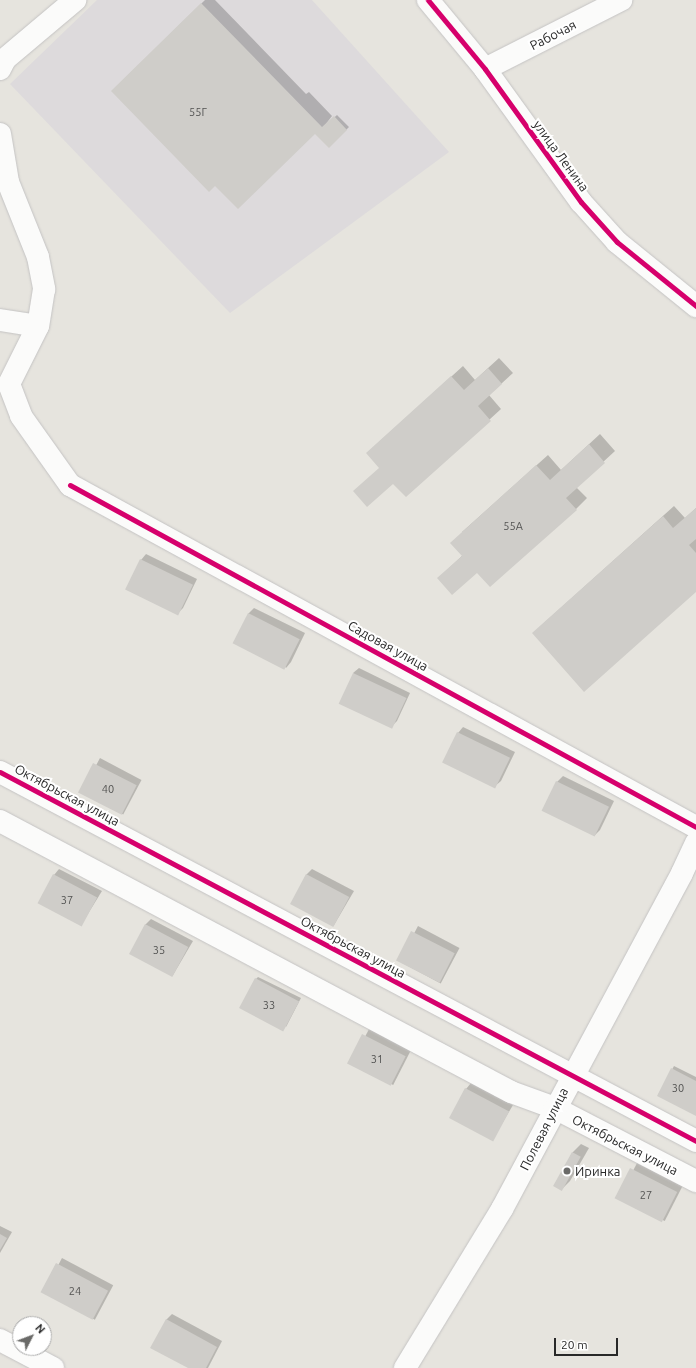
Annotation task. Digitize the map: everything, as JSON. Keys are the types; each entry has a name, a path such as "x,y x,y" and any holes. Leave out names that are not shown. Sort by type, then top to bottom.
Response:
{"street":[{"path":"0,69 5,59 75,0"},
{"name":"улица Ленина","path":"428,0 485,69 581,202 617,242 696,306"},
{"name":"Рабочая","path":"485,69 621,0"},
{"path":"0,134 8,182 38,258 44,289 38,326 5,387"},
{"path":"0,320 38,326"},
{"name":"Садовая улица","path":"5,387 21,416 70,485 696,827"},
{"name":"Октябрьская улица","path":"0,772 696,1141"},
{"name":"Октябрьская улица","path":"0,821 511,1092 555,1108 696,1182"},
{"name":"Полевая улица","path":"406,1368 502,1209 572,1074 682,873 696,843"},
{"path":"0,1340 53,1368"}],"shaded area":[{"path":"97,0 312,0 449,152 230,313 10,84"}],"building":[{"path":"201,3 322,127 334,116 347,130 329,148 315,134 238,209 215,186 209,192 111,91"},
{"path":"488,368 502,384 478,406 491,421 406,497 393,484 367,507 353,491 379,468 366,453 451,376 464,390"},
{"path":"589,444 605,463 566,498 577,510 490,587 477,573 452,595 437,578 462,556 450,543 536,465 550,480"},
{"path":"696,508 696,539 689,545 696,553 696,592 584,692 532,633 663,516 673,528"},
{"path":"140,559 193,585 178,615 125,590"},
{"path":"248,613 300,639 284,670 233,643"},
{"path":"353,673 406,698 392,729 339,704"},
{"path":"457,732 510,758 495,788 442,763"},
{"path":"93,763 137,785 122,815 78,792"},
{"path":"556,781 609,807 595,837 542,811"},
{"path":"53,874 97,897 82,927 38,903"},
{"path":"306,874 349,897 333,927 290,904"},
{"path":"145,924 188,947 172,977 129,954"},
{"path":"411,931 455,953 440,983 396,960"},
{"path":"255,978 299,1001 283,1031 239,1008"},
{"path":"362,1034 406,1056 391,1086 347,1063"},
{"path":"671,1068 696,1081 696,1116 657,1096"},
{"path":"465,1088 509,1111 493,1141 449,1118"},
{"name":"Иринка","path":"572,1152 581,1157 562,1191 553,1186"},
{"path":"630,1168 677,1192 662,1222 615,1198"},
{"path":"0,1234 7,1238 0,1250"},
{"path":"56,1263 108,1291 93,1320 41,1292"},
{"path":"166,1319 217,1347 206,1368 188,1368 150,1348"}],"cycle path":[{"path":"428,0 485,69 581,202 617,242 696,306"},
{"path":"70,485 696,827"},
{"path":"0,772 696,1141"}],"place":[{"name":"Иринка","path":"567,1171"}]}
